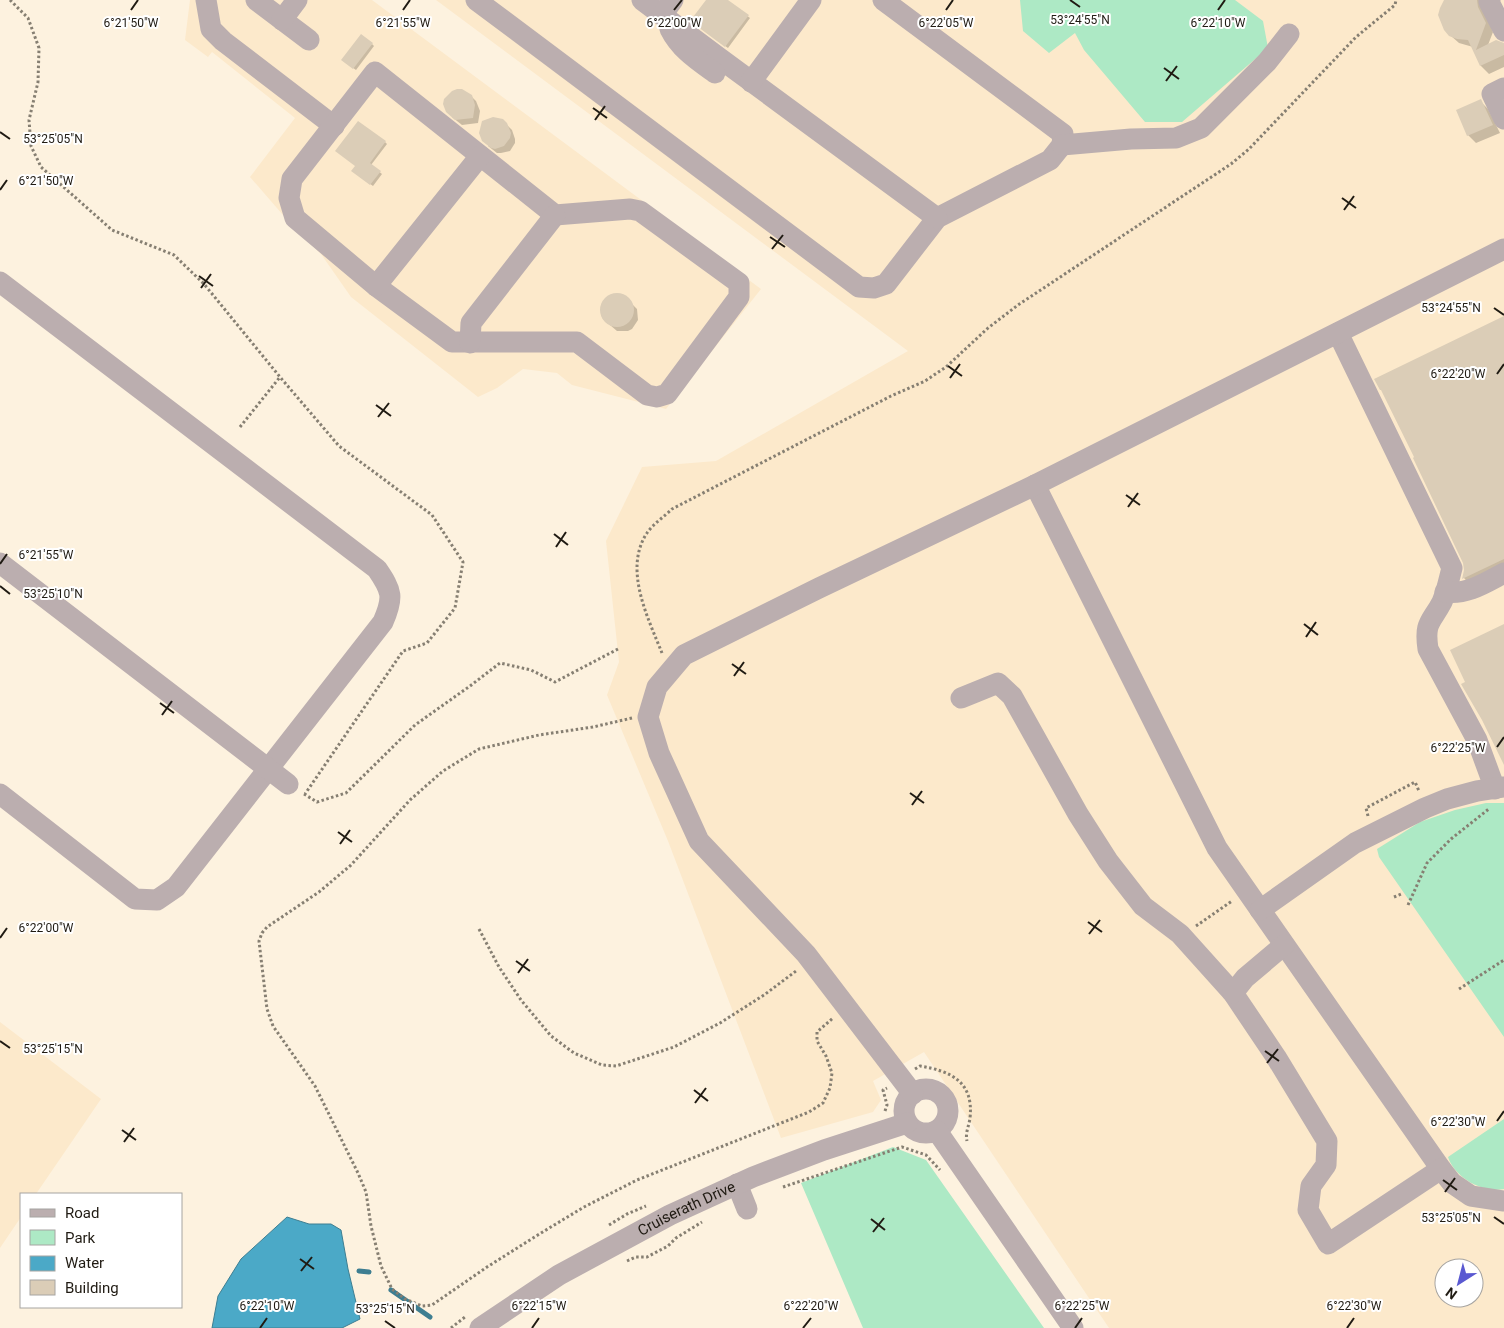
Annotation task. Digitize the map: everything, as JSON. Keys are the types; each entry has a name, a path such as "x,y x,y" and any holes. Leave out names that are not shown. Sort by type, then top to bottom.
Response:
{"street":[{"path":"206,0 211,29 223,42 334,126"},
{"path":"256,0 309,40"},
{"path":"282,20 297,0"},
{"path":"476,0 859,286 874,288 886,284 937,218 1050,160 1062,146 1063,134 883,0"},
{"path":"642,0 668,7 687,33 937,218"},
{"path":"751,82 810,0"},
{"path":"1490,0 1489,2 1504,31"},
{"path":"668,7 675,38 686,52 728,81 751,82"},
{"path":"1062,146 1131,139 1176,138 1201,128 1267,62 1290,34"},
{"path":"375,72 555,215 630,209 640,211 739,283 739,297 667,394 658,398 647,395 577,342 452,342 376,286 295,218 289,198 292,179 334,126 375,72"},
{"path":"1504,88 1492,94 1504,119"},
{"path":"376,286 480,156"},
{"path":"470,343 471,323 555,215"},
{"path":"913,1094 810,960 699,841 659,753 648,717 657,687 684,655 1026,489 1504,250"},
{"path":"0,282 377,569 389,586 390,605 383,622 176,887 157,900 135,899 0,794"},
{"path":"1260,910 1356,843 1426,808 1447,799 1477,791 1499,793 1478,740 1428,648 1426,637 1428,625 1442,600 1452,568 1338,332"},
{"path":"1026,489 1216,848 1452,1183 1471,1196 1504,1201"},
{"path":"0,563 297,789"},
{"path":"1445,592 1455,593 1472,590 1504,573"},
{"path":"961,698 998,683 1012,696 1078,814 1108,861 1143,906 1182,936 1233,993 1276,1057 1327,1141 1326,1165 1312,1186 1308,1210 1328,1244 1441,1169"},
{"path":"1233,993 1244,978 1284,945"},
{"path":"927,1089 940,1094 945,1100 948,1114 937,1131 930,1133 918,1131 908,1123 904,1110 905,1104 913,1094 927,1089"},
{"name":"Cruiserath Drive","path":"480,1328 559,1275 670,1215 737,1184 824,1150 908,1123"},
{"path":"937,1131 1073,1328"},
{"path":"737,1184 747,1208"}],"path":[{"path":"10,0 28,18 39,48 38,82 29,120 31,146 41,167 112,230 174,255 204,284 339,446 432,515 463,562 455,608 427,643 403,651 297,789 317,802 346,794 415,726 500,663 531,670 555,682 618,649"},
{"path":"670,672 639,589 636,558 647,532 672,510 882,400 925,381 946,367 988,328 1018,305 1231,164 1249,149 1356,37 1395,4 1396,0"},
{"path":"240,427 280,377"},
{"path":"650,714 593,727 539,735 479,749 443,771 410,800 351,865 319,892 266,927 262,933 259,941 268,1009 273,1026 315,1086 358,1173 366,1192 371,1226 381,1266 392,1288 405,1299 422,1306 432,1305 487,1267 584,1207 630,1184 809,1112 823,1103 830,1088 832,1073 818,1041 817,1032 846,1007"},
{"path":"1408,905 1427,863 1499,793"},
{"path":"1394,897 1401,894"},
{"path":"1182,936 1234,898"},
{"path":"479,929 499,967 521,1000 551,1036 574,1053 602,1065 616,1066 674,1047 720,1023 764,995 810,960"},
{"path":"1459,989 1504,960"},
{"path":"920,1066 940,1069 955,1077 966,1088 971,1104 966,1136 969,1146"},
{"path":"779,1188 902,1147 926,1155 940,1171"},
{"path":"627,1261 636,1257 647,1257 668,1246 676,1238 708,1219"}],"shaded area":[{"path":"190,0 372,0 761,289 666,409 572,385 557,373 523,369 497,388 478,397 351,297 321,254 289,222 250,177 295,118 212,52 208,57 185,40"},
{"path":"436,0 1504,0 1504,1328 1109,1328 924,1052 873,1081 881,1100 873,1112 781,1138 668,841 607,695 619,662 606,541 642,467 716,461 908,351"},
{"path":"0,1022 101,1099 37,1193 20,1193 20,1218 0,1248"}],"green space":[{"path":"1020,0 1235,0 1263,21 1268,48 1182,122 1145,122 1084,50 1075,33 1049,53 1023,31"},
{"path":"1486,803 1504,803 1504,1037 1379,857 1377,849 1420,822 1455,810"},
{"path":"1504,1119 1504,1189 1487,1189 1463,1177 1452,1165 1448,1157"},
{"path":"893,1147 926,1160 1044,1328 863,1328 801,1183"}],"water":[{"path":"287,1217 309,1224 331,1224 341,1230 360,1319 342,1328 212,1328 218,1296 241,1259"}],"building":[{"path":"706,0 728,0 749,15 725,47 690,21"},
{"path":"1444,0 1477,0 1478,7 1486,23 1476,50 1496,40 1504,43 1504,55 1480,66 1468,40 1449,36 1444,30 1438,15"},
{"path":"361,34 373,43 353,69 341,60"},
{"path":"457,89 462,89 472,95 475,105 473,118 455,120 446,112 443,104 444,99"},
{"path":"1481,99 1493,125 1467,136 1456,110"},
{"path":"493,117 503,119 511,133 504,146 495,149 482,141 479,133 482,121"},
{"path":"358,121 386,141 370,163 381,171 370,185 351,171 355,166 335,151"},
{"path":"617,293 624,294 629,298 633,303 633,317 629,322 624,326 617,327 610,326 605,322 601,317 600,310 601,303 605,298 610,294"},
{"path":"1504,316 1504,559 1462,579 1463,563 1414,457 1374,379"},
{"path":"1504,624 1504,765 1482,720 1461,684 1465,682 1450,650"}],"waterway":[{"path":"359,1271 369,1272"},
{"path":"391,1290 430,1317"}]}
